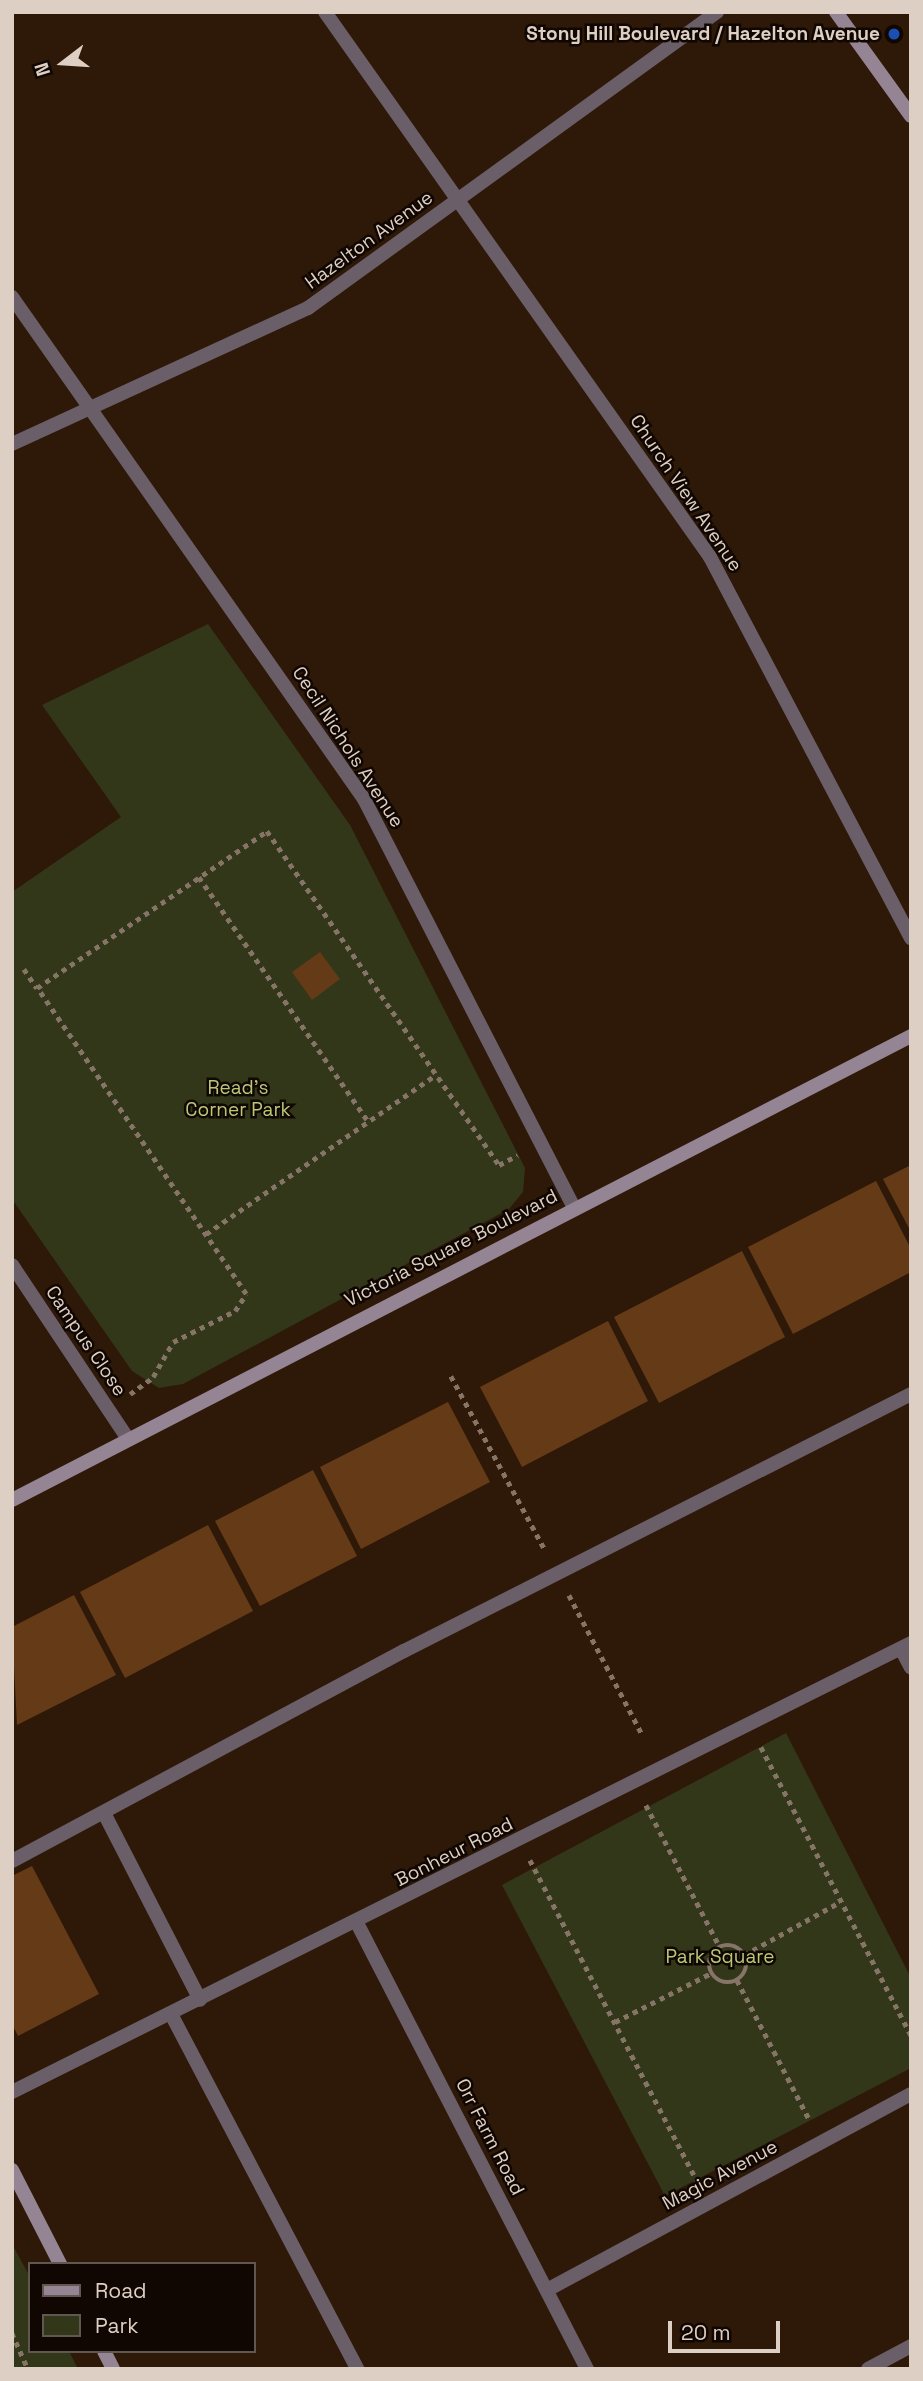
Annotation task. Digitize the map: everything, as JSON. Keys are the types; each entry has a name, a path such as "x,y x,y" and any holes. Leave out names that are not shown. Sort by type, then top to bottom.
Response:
{"street":[{"name":"Church View Avenue","path":"326,12 710,557 911,938"},
{"name":"Hazelton Avenue","path":"12,444 91,406 139,390 308,307 717,12"},
{"path":"836,12 911,116"},
{"name":"Cecil Nichols Avenue","path":"12,297 91,406 363,799 574,1207"},
{"name":"Victoria Square Boulevard","path":"12,1500 574,1207 911,1036"},
{"name":"Campus Close","path":"12,1265 128,1438"},
{"path":"12,1861 404,1651 911,1394"},
{"path":"906,1646 911,1668"},
{"name":"Bonheur Road","path":"12,2092 357,1923 906,1646"},
{"path":"104,1813 200,2000"},
{"name":"Orr Farm Road","path":"357,1923 587,2369"},
{"path":"171,2014 357,2369"},
{"name":"Magic Avenue","path":"547,2290 911,2094"},
{"path":"12,2170 59,2262"},
{"path":"868,2369 911,2346"},
{"path":"105,2353 113,2369"}],"path":[{"path":"37,988 267,831 499,1165 541,1144"},
{"path":"199,877 368,1121"},
{"path":"24,969 244,1290 244,1302 173,1342 153,1377 107,1408"},
{"path":"206,1234 436,1075"},
{"path":"751,1725 911,2035"},
{"path":"635,1783 720,1947 744,1955 840,1902"},
{"path":"520,1841 708,2203"},
{"path":"720,1947 710,1957 711,1972 722,1982 737,1980 745,1971 744,1955"},
{"path":"615,2022 711,1972"},
{"path":"737,1980 821,2142"},
{"path":"12,2333 28,2369"}],"green space":[{"name":"Read's Corner Park","path":"208,624 350,825 525,1168 523,1192 509,1209 183,1384 159,1388 132,1371 12,1199 12,892 121,817 42,705"},
{"name":"Park Square","path":"786,1733 911,1978 911,2068 665,2196 502,1885"},
{"path":"12,2244 28,2273 28,2353 70,2353 78,2369 12,2369"}],"building":[{"path":"320,952 340,979 312,1000 292,972"},
{"path":"911,1165 911,1232 883,1179"},
{"path":"876,1181 911,1249 911,1272 793,1334 748,1247"},
{"path":"742,1251 785,1337 659,1403 614,1317"},
{"path":"608,1321 648,1401 522,1467 480,1387"},
{"path":"448,1402 490,1482 361,1549 320,1467"},
{"path":"313,1470 357,1556 260,1606 215,1521"},
{"path":"208,1525 253,1611 125,1678 80,1592"},
{"path":"74,1595 116,1675 17,1725 12,1627"},
{"path":"32,1866 99,1994 18,2036 12,2024 12,1876"}],"place":[{"name":"Stony Hill Boulevard / Hazelton Avenue","path":"894,34"}]}
